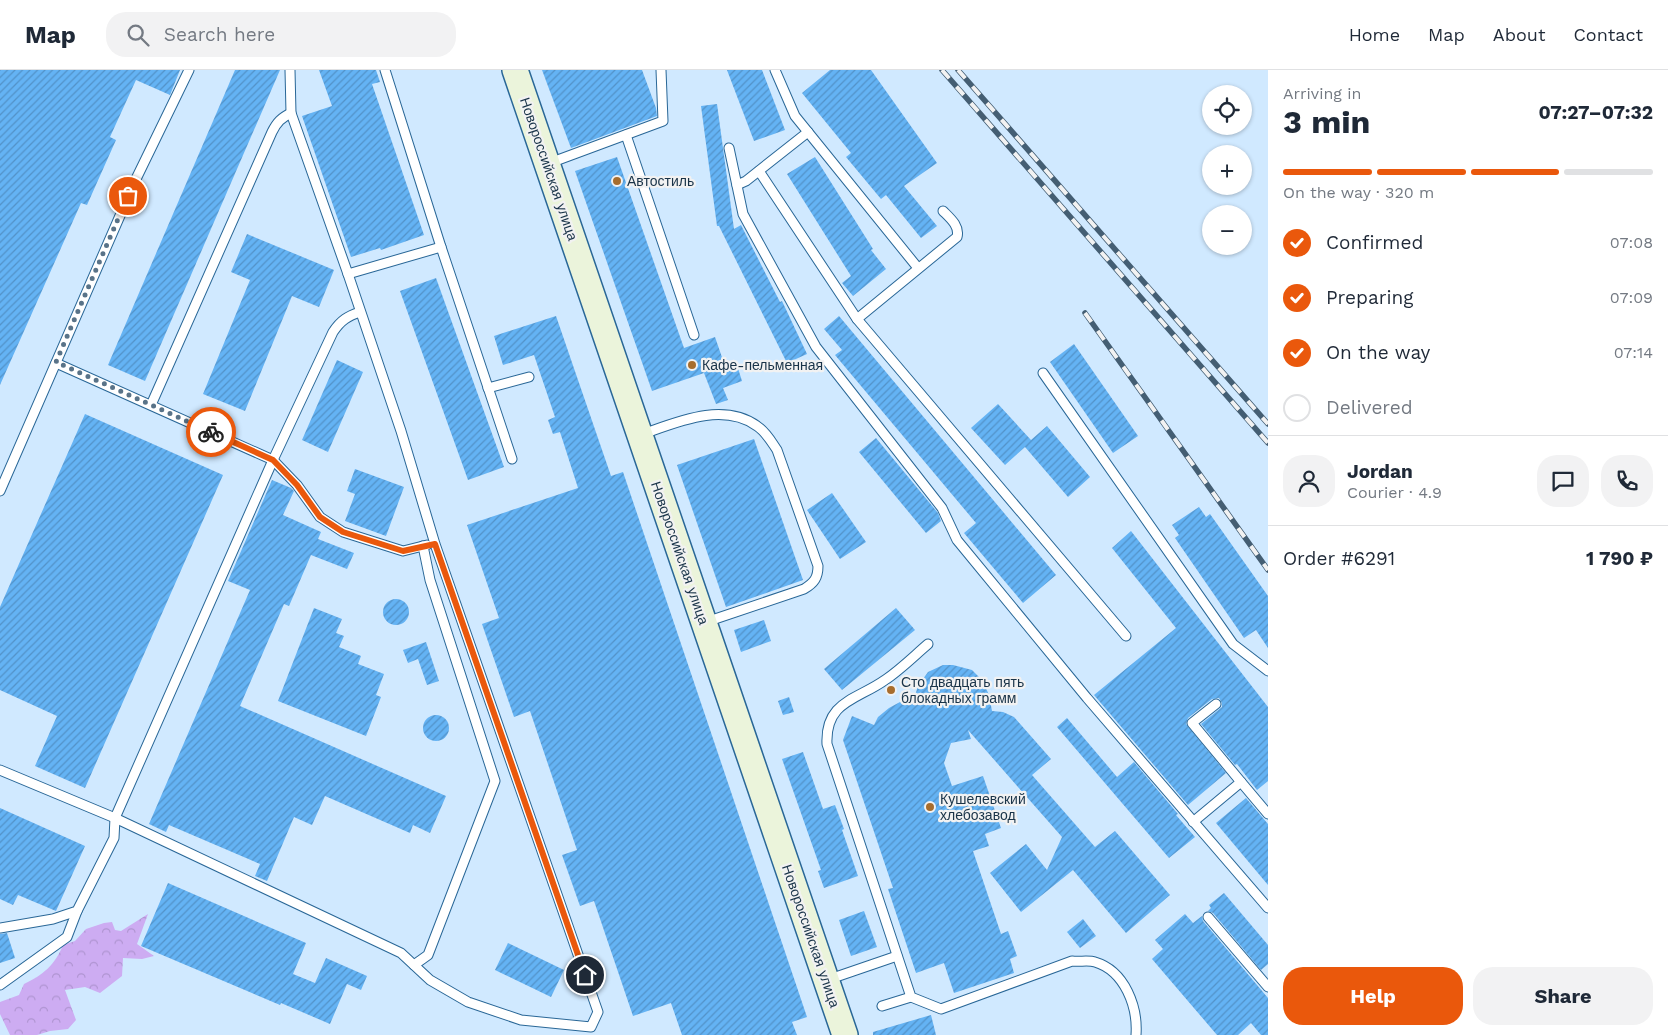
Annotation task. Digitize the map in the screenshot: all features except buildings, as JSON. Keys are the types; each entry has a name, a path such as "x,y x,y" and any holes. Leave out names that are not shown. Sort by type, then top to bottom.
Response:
{"main road":[{"name":"Новороссийская улица","path":"515,70 551,162 830,978 854,1035"},
{"name":"Новороссийская улица","path":"524,70 551,162"},
{"name":"Новороссийская улица","path":"830,978 845,1035"}],"lane":[{"path":"0,491 2,481 136,179 189,70"},
{"path":"0,770 114,818 401,953 430,980 468,1002 521,1020 591,1027 598,1012 435,544 401,431 291,113 290,70"},
{"path":"385,70 441,247 512,459"},
{"path":"551,162 663,121 661,70"},
{"path":"775,70 795,116 918,268"},
{"path":"151,405 276,123 291,113"},
{"path":"737,185 746,181 808,132"},
{"path":"626,134 694,335"},
{"path":"729,148 743,214 816,347 942,508 957,540 1087,698 1268,908"},
{"path":"759,171 857,319 1126,636"},
{"path":"857,319 957,237 958,232 955,223 943,210"},
{"path":"348,274 441,247"},
{"path":"0,985 67,937 77,911 114,838 114,818 273,460 333,332 339,322 348,316 360,312"},
{"path":"56,362 273,460 297,485 320,517 343,532 403,551 435,544"},
{"path":"1043,373 1233,644 1268,671"},
{"path":"488,388 529,377"},
{"path":"644,434 711,414 744,418 757,426 768,436 777,450 818,566 818,576 813,583 804,589 708,622"},
{"path":"414,965 428,955 495,781 430,580 423,546"},
{"path":"911,997 827,744 826,730 832,717 841,706 886,679 928,644"},
{"path":"1216,704 1192,723 1268,814"},
{"path":"1194,822 1240,782"},
{"path":"0,928 53,919 77,911"},
{"path":"1208,916 1268,987"},
{"path":"830,978 897,956"},
{"path":"882,1006 911,997 941,1009 1072,962 1095,962 1113,970 1132,997 1137,1029 1136,1035"}],"green space":[{"path":"148,914 137,944 154,956 142,959 123,958 122,976 100,993 85,987 65,990 76,1020 68,1029 37,1035 10,1035 0,1014 0,1002 19,995 24,984 43,973 52,964 63,945 75,941 86,929 112,922 115,930 121,931"}],"railway":[{"path":"942,70 1268,443"},
{"path":"958,70 1268,424"},
{"path":"1085,313 1268,570"}],"way so far":[{"path":"128,196 56,362 211,432"}],"place":[{"name":"Автостиль","path":"617,181"},
{"name":"Кафе-пельменная","path":"692,365"},
{"name":"Сто двадцать пять блокадных грамм","path":"891,690"},
{"name":"Кушелевский хлебозавод","path":"930,807"}],"route":[{"path":"211,432 273,460 297,485 320,517 343,532 403,551 435,544 585,975"}]}
